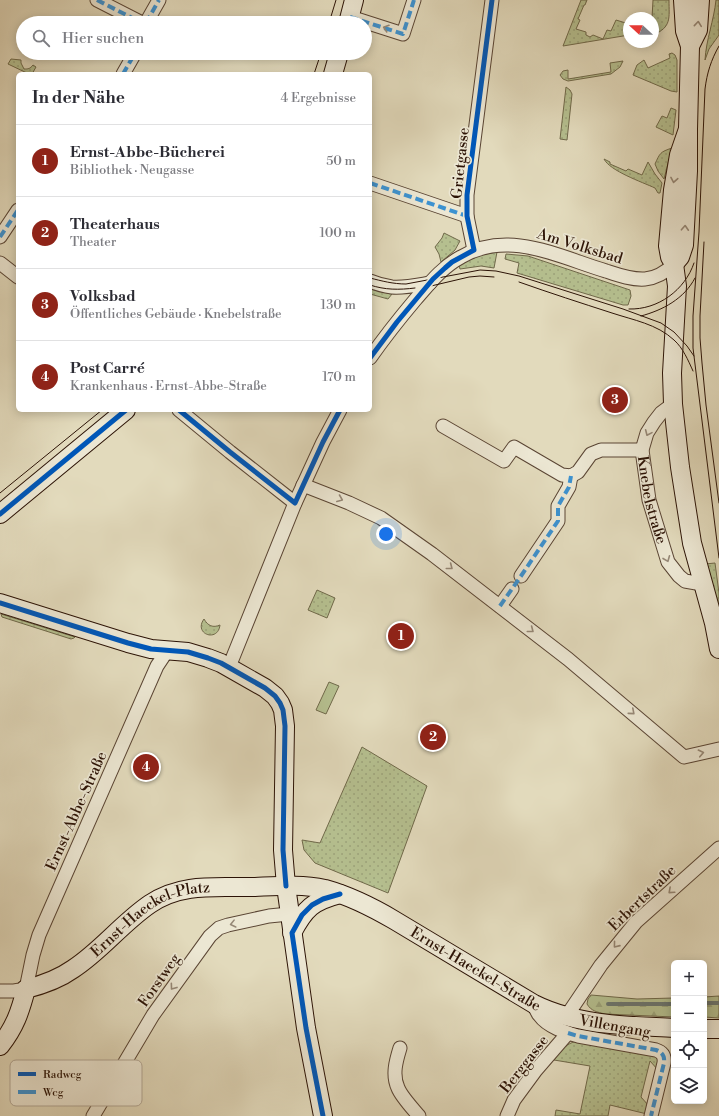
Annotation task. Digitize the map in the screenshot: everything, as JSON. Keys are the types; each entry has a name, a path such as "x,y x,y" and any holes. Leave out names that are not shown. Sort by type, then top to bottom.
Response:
{"main road":[{"name":"Knebelstraße","path":"683,0 685,31 690,46 688,129 680,155 673,190 668,246 670,257 674,264 676,286 672,373 673,404 680,467 692,543 702,584 714,623 719,649"},
{"name":"Knebelstraße","path":"690,46 698,30 700,0"},
{"path":"334,72 337,60"},
{"path":"0,514 124,412"},
{"path":"0,603 110,638 151,649 181,651 208,658 229,667 269,691 280,703 283,710 285,726 283,850 286,886 306,1028 323,1116"},
{"name":"Ernst-Haeckel-Platz","path":"26,989 53,980 73,970 144,908 170,893 205,887 286,886"},
{"name":"Ernst-Haeckel-Straße","path":"286,886 308,886 323,889 340,894 370,907 534,1004 550,1011 567,1025 602,1023 671,1028"},
{"path":"292,933 302,915 312,905 323,899 340,894"},
{"path":"0,1046 18,1018 26,989"},
{"path":"707,1029 719,1029"}],"street":[{"path":"98,0 129,16"},
{"path":"150,16 159,0"},
{"path":"372,22 403,34 414,0"},
{"name":"Grietgasse","path":"474,250 467,216 467,195 492,0"},
{"path":"124,72 130,60"},
{"path":"372,184 467,216"},
{"path":"0,238 16,213"},
{"name":"Am Volksbad","path":"474,250 504,244 527,247 616,274 639,279 646,279 660,274 674,264"},
{"path":"372,355 401,317 430,283 452,262 474,250"},
{"path":"0,262 16,275"},
{"path":"372,282 392,287 430,283"},
{"name":"Knebelstraße","path":"673,404 660,413 647,434 642,450 649,500 668,562 685,581 702,584"},
{"path":"181,412 295,503"},
{"path":"229,667 295,503 339,412"},
{"path":"443,426 504,461 514,447 562,475 571,476 578,472 591,454 601,450 642,450"},
{"path":"521,576 558,521 558,506 569,487 571,476"},
{"path":"303,485 349,503 381,518 432,554 575,664 684,757 719,749"},
{"path":"500,606 512,589"},
{"name":"Ernst-Abbe-Straße","path":"26,989 36,943 157,666 167,651"},
{"name":"Erbertstraße","path":"567,1025 601,965 636,922 719,848"},
{"name":"Forstweg","path":"126,1060 153,1014 210,936 219,928 228,925 267,916 290,914"},
{"path":"0,991 26,989"},
{"name":"Berggasse","path":"507,1116 514,1100 567,1025"},
{"name":"Villengang","path":"567,1025 578,1036 660,1051 663,1055 664,1063 651,1116"},
{"path":"400,1048 395,1067 398,1089 419,1116"},
{"name":"Forstweg","path":"93,1116 99,1106"}],"green space":[{"path":"581,0 587,0 578,19 580,20 576,29 586,32 586,35 590,37 593,35 603,39 607,30 611,31 616,20 623,22 623,36 563,46"},
{"path":"653,0 669,0 668,21 664,29 659,32 659,12 652,12"},
{"path":"716,0 719,0 719,35 709,49 705,60 714,15"},
{"path":"672,53 675,55 677,60 677,92 671,91 633,75 637,65 644,60 648,68 670,58 669,54"},
{"path":"11,59 21,60 24,69 33,65 36,67 33,72 25,72 8,64"},
{"path":"623,61 620,67 611,74 568,81 563,79 560,75 563,71 568,70 568,79 611,72 610,63"},
{"path":"566,87 572,94 567,140 560,139"},
{"path":"671,108 676,110 673,135 656,127 662,116 667,118"},
{"path":"672,148 664,179 655,164 661,153"},
{"path":"604,159 610,162 610,164 626,171 628,169 642,175 648,162 662,183 660,193 658,193 655,188 619,172"},
{"path":"444,233 460,241 455,250 441,262 435,247"},
{"path":"497,252 494,268 481,266 460,269 459,265 476,256"},
{"path":"506,254 528,256 630,290 631,296 628,305 623,305 517,273 519,263 505,259"},
{"path":"372,289 392,294 388,299 372,295"},
{"path":"715,563 719,593 719,620 705,564"},
{"path":"317,590 335,598 327,618 308,610"},
{"path":"1,614 75,637 71,639 2,617"},
{"path":"204,619 211,626 220,625 215,634 211,635 204,632 201,624"},
{"path":"329,682 339,686 326,714 316,710"},
{"path":"362,747 427,786 388,893 315,863 304,850 302,840 320,843"},
{"path":"591,995 637,999 671,998 671,1017 599,1013 592,1010 587,1004"},
{"path":"719,996 719,1018 707,1017 707,997"},
{"path":"577,1041 655,1053 660,1061 658,1070 650,1061 641,1097 649,1106 647,1114 610,1105 608,1116 555,1116 556,1110 580,1114 590,1066 554,1060 564,1048"}],"waterway":[{"path":"707,1003 719,1003"},
{"path":"608,1004 671,1004"}],"tram line":[{"path":"331,16 336,0"},
{"path":"719,46 710,67 705,89 699,232 693,316 693,348 719,558"},
{"path":"315,72 319,60"},
{"path":"704,242 700,338 706,405 719,503"},
{"path":"629,309 650,306 669,296 684,282 694,263"},
{"path":"372,278 392,283 406,284 480,270 496,271 519,276 623,309 661,323 674,332 694,356"},
{"path":"431,286 469,277 494,277"},
{"path":"641,316 672,303 685,292 695,278"},
{"path":"519,282 644,323 660,330 674,340 680,347 693,371"},
{"path":"372,286 392,289 415,288"},
{"path":"0,493 100,412"}],"marked path":[{"path":"97,0 128,16"},
{"path":"150,16 159,0"},
{"path":"372,24 403,34 414,0"},
{"path":"124,72 131,60"},
{"path":"372,184 467,216"},
{"path":"0,237 16,213"},
{"path":"500,606 558,521 558,506 569,487 571,476"},
{"path":"568,1033 660,1052 664,1058 664,1063 651,1116"}],"cycle path":[{"path":"372,355 397,322 433,279 452,262 474,250 467,216 467,195 492,0"},
{"path":"0,514 124,412"},
{"path":"181,412 295,503 323,442 339,412"},
{"path":"0,603 128,643 151,649 188,652 208,658 221,663 265,688 275,696 283,710 285,726 283,850 286,886"},
{"path":"323,1116 306,1028 292,933 302,915 312,905 323,899 340,894"}],"place":[{"name":"Volksbad","path":"615,400"},
{"name":"Ernst-Abbe-Bücherei","path":"401,636"},
{"name":"Theaterhaus","path":"433,737"},
{"name":"Post Carré","path":"146,767"}]}
